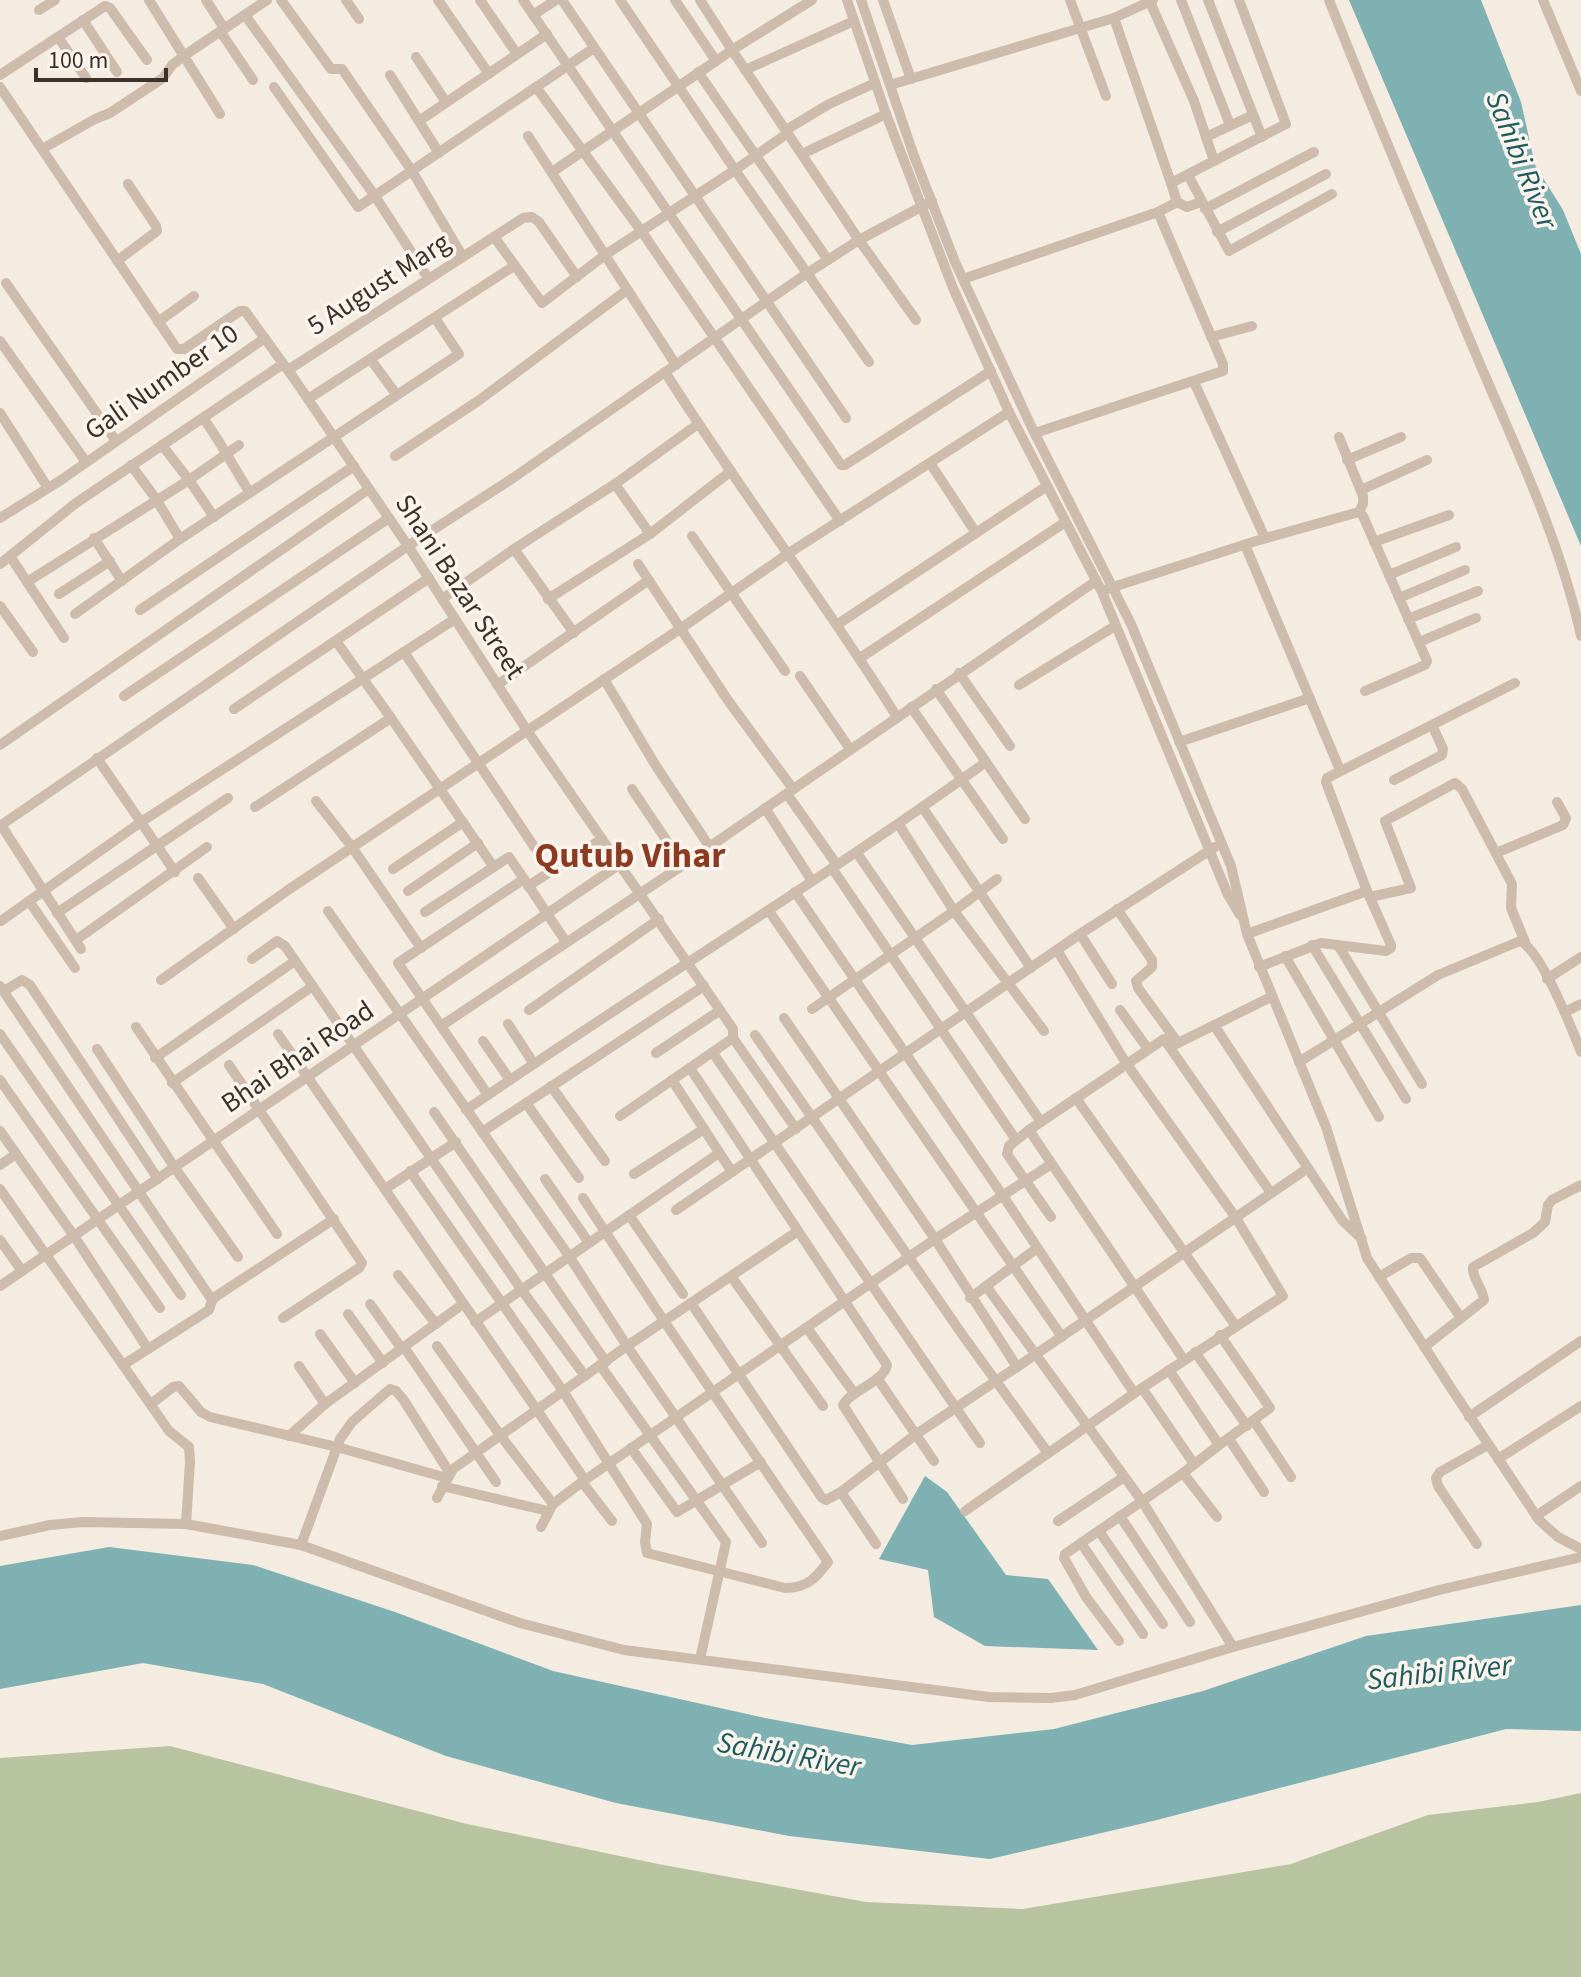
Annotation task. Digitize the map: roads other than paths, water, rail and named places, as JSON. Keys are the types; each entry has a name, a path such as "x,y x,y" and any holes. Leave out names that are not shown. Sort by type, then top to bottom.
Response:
{"street":[{"path":"39,10 55,0"},
{"path":"149,0 220,114"},
{"path":"206,0 253,80"},
{"path":"42,149 110,113 163,78 172,65 185,55 267,0"},
{"path":"281,0 329,66 333,70 342,69 412,171 463,257"},
{"path":"346,0 359,19"},
{"path":"438,0 489,74"},
{"path":"480,0 517,54"},
{"path":"523,0 841,465 991,371"},
{"path":"533,15 556,0"},
{"path":"562,0 846,418"},
{"path":"620,0 869,362"},
{"path":"675,0 716,61"},
{"path":"701,0 859,240 916,320"},
{"path":"552,172 698,72 812,0"},
{"path":"847,0 886,114 1035,433 1131,624 1222,844 1240,894 1241,916"},
{"path":"861,0 953,288 1009,412 1099,586 1228,895 1241,916 1334,1150 1367,1258 1536,1516 1558,1537 1581,1549"},
{"path":"883,0 911,79"},
{"path":"1070,0 1106,96"},
{"path":"1125,0 1128,11"},
{"path":"1181,0 1230,125"},
{"path":"1208,0 1262,137"},
{"path":"1171,183 1286,123 1239,0"},
{"path":"1329,0 1421,226 1538,498 1566,577 1581,636"},
{"path":"1543,0 1581,91"},
{"path":"890,85 1114,18 1152,1 1194,101 1214,161"},
{"path":"0,75 107,6 147,60"},
{"path":"245,15 375,196 428,278"},
{"path":"1114,18 1177,202 1187,207 1203,206 1314,152"},
{"path":"83,20 117,72"},
{"path":"745,70 854,21"},
{"path":"419,121 547,34"},
{"path":"58,37 86,78"},
{"path":"274,87 356,206 360,206 594,48"},
{"path":"416,57 446,102"},
{"path":"698,72 828,260"},
{"path":"390,75 439,153"},
{"path":"495,238 542,303 605,255 829,104 875,83"},
{"path":"0,87 5,104 42,149 158,322 194,296"},
{"path":"536,87 642,232 840,521"},
{"path":"802,154 886,114"},
{"path":"1206,137 1253,115"},
{"path":"528,136 676,365"},
{"path":"1217,232 1326,174"},
{"path":"1188,175 1226,250 1232,250 1332,194"},
{"path":"117,261 157,231 128,184"},
{"path":"963,279 1158,212 1177,202"},
{"path":"207,847 78,945 0,825 408,546 513,478 806,274 859,240 927,203"},
{"path":"1035,433 1223,371 1223,364 1158,212"},
{"name":"5 August Marg","path":"0,564 76,503 131,465 523,218 535,218 577,277"},
{"path":"308,399 514,266"},
{"path":"6,283 116,441"},
{"path":"395,456 478,401 627,290"},
{"name":"Shani Bazar Street","path":"158,322 181,350 240,311 245,311 408,546 526,729 659,919 733,1029 733,1038 796,1129"},
{"path":"75,614 180,539 459,354 435,318"},
{"path":"1211,337 1252,326"},
{"name":"Gali Number 10","path":"0,341 86,462 265,338"},
{"path":"371,360 396,394"},
{"path":"665,372 838,624 897,717"},
{"path":"1194,382 1265,538"},
{"path":"161,980 526,729 680,629 789,553 1009,412"},
{"path":"0,413 48,488"},
{"path":"203,418 250,493"},
{"path":"442,599 615,484 698,424"},
{"path":"441,1026 683,865 959,673 1099,586 1113,586 1359,512 1363,504 1361,490 1339,437"},
{"path":"1347,460 1401,437"},
{"path":"162,445 214,517"},
{"path":"27,582 239,445"},
{"path":"1361,490 1427,460"},
{"path":"0,518 86,462"},
{"path":"930,463 976,533"},
{"path":"131,465 180,539"},
{"path":"140,610 354,466"},
{"path":"548,599 650,534 731,471"},
{"path":"615,484 650,534"},
{"path":"838,624 1047,486"},
{"path":"0,745 369,489"},
{"path":"1359,512 1419,642 1426,664 1365,691"},
{"path":"1374,542 1449,515"},
{"path":"124,696 389,518"},
{"path":"860,658 1064,523"},
{"path":"692,536 785,671"},
{"path":"94,538 122,581"},
{"path":"1245,545 1340,770"},
{"path":"1389,575 1456,547"},
{"path":"514,549 574,633"},
{"path":"10,556 64,638"},
{"path":"59,594 110,561"},
{"path":"638,564 790,791 890,954 1016,1140"},
{"path":"1399,598 1465,570"},
{"path":"234,709 429,578"},
{"path":"497,685 649,580"},
{"path":"1408,619 1478,591"},
{"path":"0,606 33,652"},
{"path":"1419,642 1476,618"},
{"path":"0,921 141,822 455,619"},
{"path":"1019,685 1115,626"},
{"path":"336,641 493,866"},
{"path":"404,652 535,848"},
{"path":"959,673 1010,746"},
{"path":"800,676 850,749"},
{"path":"604,679 709,846"},
{"path":"1259,967 1321,943 1386,951 1391,948 1326,782 1330,775 1433,727 1515,683"},
{"path":"936,689 1025,819"},
{"path":"1179,742 1310,698"},
{"path":"911,707 1003,839"},
{"path":"255,807 391,718"},
{"path":"1394,780 1442,755 1443,749 1433,727"},
{"path":"97,758 175,872"},
{"path":"466,1110 687,961 899,825 986,762"},
{"path":"1247,934 1369,894 1411,888 1385,821 1455,783 1462,789 1514,889 1511,908 1525,942 1565,1012 1581,1052"},
{"path":"632,789 683,865"},
{"path":"57,913 228,798"},
{"path":"316,801 352,847 421,948"},
{"path":"1496,853 1563,825 1566,818 1557,802"},
{"path":"765,808 812,881"},
{"path":"923,808 1031,968"},
{"path":"393,869 463,822"},
{"path":"899,825 954,911 1044,1031"},
{"path":"488,1095 398,963 602,839"},
{"path":"408,891 478,843"},
{"path":"676,1210 1117,909 1222,844"},
{"path":"857,853 1041,1122"},
{"path":"425,912 511,857 566,942"},
{"name":"Bhai Bhai Road","path":"0,1286 620,864"},
{"path":"198,878 234,929"},
{"path":"812,1009 997,879"},
{"path":"795,892 1085,1320 1194,1464"},
{"path":"29,901 75,968"},
{"path":"0,908 0,921"},
{"path":"1117,909 1152,960 1152,967 1136,981 1138,988 1271,1193"},
{"path":"328,911 569,1256 762,1543"},
{"path":"769,911 1062,1337"},
{"path":"529,1010 659,919"},
{"path":"1080,934 1112,984"},
{"path":"252,959 277,941 285,946 521,1289 585,1376"},
{"path":"1299,1062 1438,975 1512,944 1525,942"},
{"path":"1312,945 1406,1099"},
{"path":"1338,945 1422,1084"},
{"path":"965,1511 1138,1390 1280,1299 1283,1293 1236,1218 1126,1063 1057,950"},
{"path":"1285,956 1379,1117"},
{"path":"1547,979 1581,957"},
{"path":"155,1058 295,961"},
{"path":"158,1179 30,985 22,980 2,988 212,1300"},
{"path":"172,1083 313,986"},
{"path":"482,1132 704,986"},
{"path":"1174,1045 1271,997"},
{"path":"1565,1012 1581,1004"},
{"path":"1120,1010 1148,1049"},
{"path":"656,1053 719,1011"},
{"path":"784,1018 935,1239 1017,1367"},
{"path":"508,1024 534,1064"},
{"path":"1214,1025 1342,1220 1362,1239"},
{"path":"136,1027 277,1234"},
{"path":"0,1034 181,1295"},
{"path":"278,1034 612,1521"},
{"path":"755,1035 996,1383 1048,1453"},
{"path":"620,1116 733,1038"},
{"path":"1051,1217 1006,1150 1029,1130 1164,1039 1174,1045"},
{"path":"483,1041 510,1080"},
{"path":"97,1049 238,1257"},
{"path":"713,1053 980,1443"},
{"path":"229,1065 361,1259 361,1266 283,1318"},
{"path":"690,1068 887,1365 888,1369 844,1401 844,1409 903,1499"},
{"path":"0,1080 160,1308"},
{"path":"672,1080 732,1172"},
{"path":"551,1086 605,1161"},
{"path":"1076,1098 1235,1325"},
{"path":"526,1103 579,1178"},
{"path":"434,1112 650,1436 726,1542 700,1659"},
{"path":"634,1174 704,1129"},
{"path":"1029,1130 1184,1360"},
{"path":"0,1131 148,1349"},
{"path":"385,1189 456,1142"},
{"path":"475,1322 719,1153"},
{"path":"0,1165 16,1154"},
{"path":"541,1527 550,1508 584,1481 935,1239 1050,1165"},
{"path":"691,1303 822,1498 829,1500 915,1435 996,1383 1308,1168"},
{"path":"410,1171 563,1391 647,1524 647,1553 785,1588 805,1586 816,1578 828,1562 583,1198"},
{"path":"545,1179 589,1243"},
{"path":"1424,1347 1484,1300 1472,1272 1473,1267 1533,1233 1545,1222 1552,1200 1581,1185"},
{"path":"0,1189 169,1431 186,1444 190,1452 186,1524"},
{"path":"629,1215 683,1294"},
{"path":"123,1365 209,1310 212,1300 334,1219"},
{"path":"437,1498 446,1479 476,1452 798,1231"},
{"path":"0,1240 22,1271"},
{"path":"970,1298 1036,1249"},
{"path":"1379,1277 1411,1258 1420,1258 1461,1318"},
{"path":"398,1275 436,1324"},
{"path":"731,1276 823,1406"},
{"path":"986,1286 1142,1501 1233,1647"},
{"path":"370,1304 496,1482"},
{"path":"289,1436 325,1404 463,1304"},
{"path":"348,1314 383,1363"},
{"path":"807,1328 854,1393"},
{"path":"320,1334 355,1383"},
{"path":"1119,1641 1086,1597 1065,1563 1065,1554 1270,1410 1270,1405 1220,1335"},
{"path":"1469,1417 1581,1341"},
{"path":"437,1346 550,1508"},
{"path":"1195,1352 1291,1477"},
{"path":"299,1366 325,1404"},
{"path":"1169,1370 1264,1492"},
{"path":"877,1378 934,1461"},
{"path":"151,1404 173,1387 179,1386 201,1412 210,1417 337,1447 550,1508"},
{"path":"301,1545 337,1447 352,1422 393,1389 403,1399 446,1479"},
{"path":"1498,1459 1581,1406"},
{"path":"1477,1544 1438,1486 1436,1478 1440,1472 1488,1445"},
{"path":"631,1448 674,1511 679,1512 761,1462"},
{"path":"1183,1473 1217,1517"},
{"path":"1058,1521 1124,1477"},
{"path":"1536,1516 1581,1486"},
{"path":"841,1492 876,1544"},
{"path":"1120,1516 1190,1622"},
{"path":"0,1536 50,1525 83,1522 186,1524 301,1545 553,1633 624,1650 989,1697 1051,1698 1089,1691 1439,1590 1581,1557"},
{"path":"1099,1531 1163,1624"},
{"path":"1081,1543 1143,1634"}],"water":[{"name":"Sahibi River","path":"1349,0 1481,0 1521,102 1535,165 1563,210 1581,254 1581,546"},
{"path":"925,1476 947,1492 1006,1575 1048,1579 1098,1650 985,1646 934,1617 928,1570 879,1559"},
{"name":"Sahibi River","path":"109,1547 253,1565 395,1612 553,1671 765,1718 912,1745 1054,1729 1203,1691 1366,1636 1581,1605 1581,1731 1506,1729 1157,1820 990,1859 789,1836 616,1803 446,1756 263,1684 143,1663 0,1689 0,1566"}],"district":[{"name":"Qutub Vihar","path":"630,854"}]}
